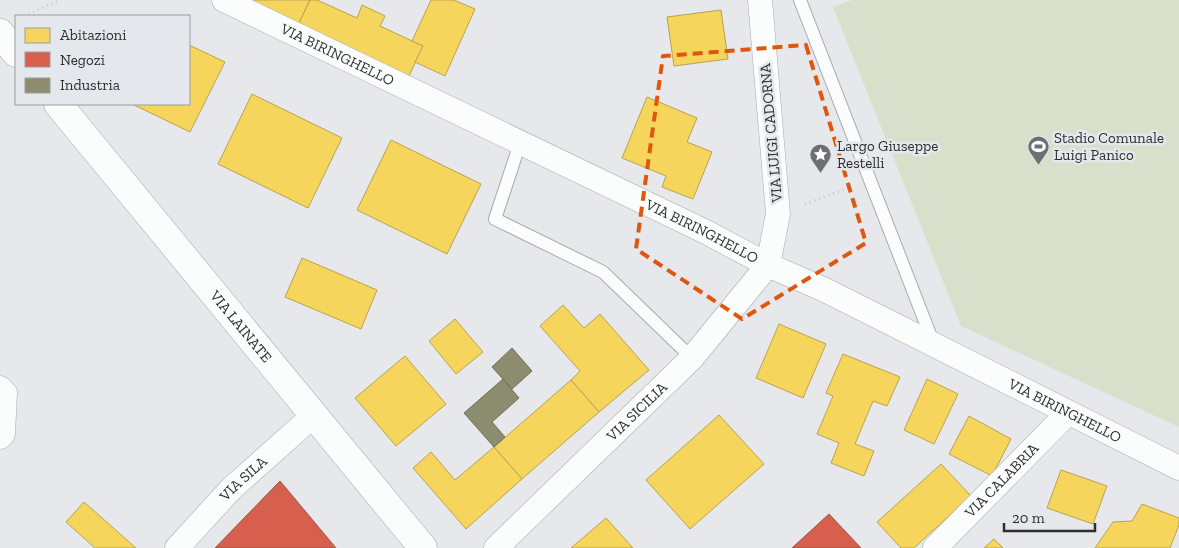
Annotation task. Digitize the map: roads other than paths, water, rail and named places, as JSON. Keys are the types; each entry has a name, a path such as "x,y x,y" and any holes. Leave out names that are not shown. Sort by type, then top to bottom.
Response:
{"street":[{"name":"VIA BIRINGHELLO","path":"224,0 706,232 768,265 825,290 1179,468"},
{"name":"VIA LUIGI CADORNA","path":"760,0 778,214 768,265"},
{"path":"0,33 15,52"},
{"name":"VIA LAINATE","path":"59,105 423,548"},
{"name":"VIA SICILIA","path":"496,548 692,358 768,265"},
{"path":"0,388 6,393 3,434 0,437"},
{"name":"VIA CALABRIA","path":"935,548 1068,413"},
{"name":"VIA SILA","path":"178,548 231,489 314,415"}],"lane":[{"path":"800,0 934,345"},
{"path":"520,143 495,218 603,272 692,358"}],"place":[{"name":"Stadio Comunale Luigi Panico","path":"1038,166"},
{"name":"Largo Giuseppe Restelli","path":"821,174"}]}
